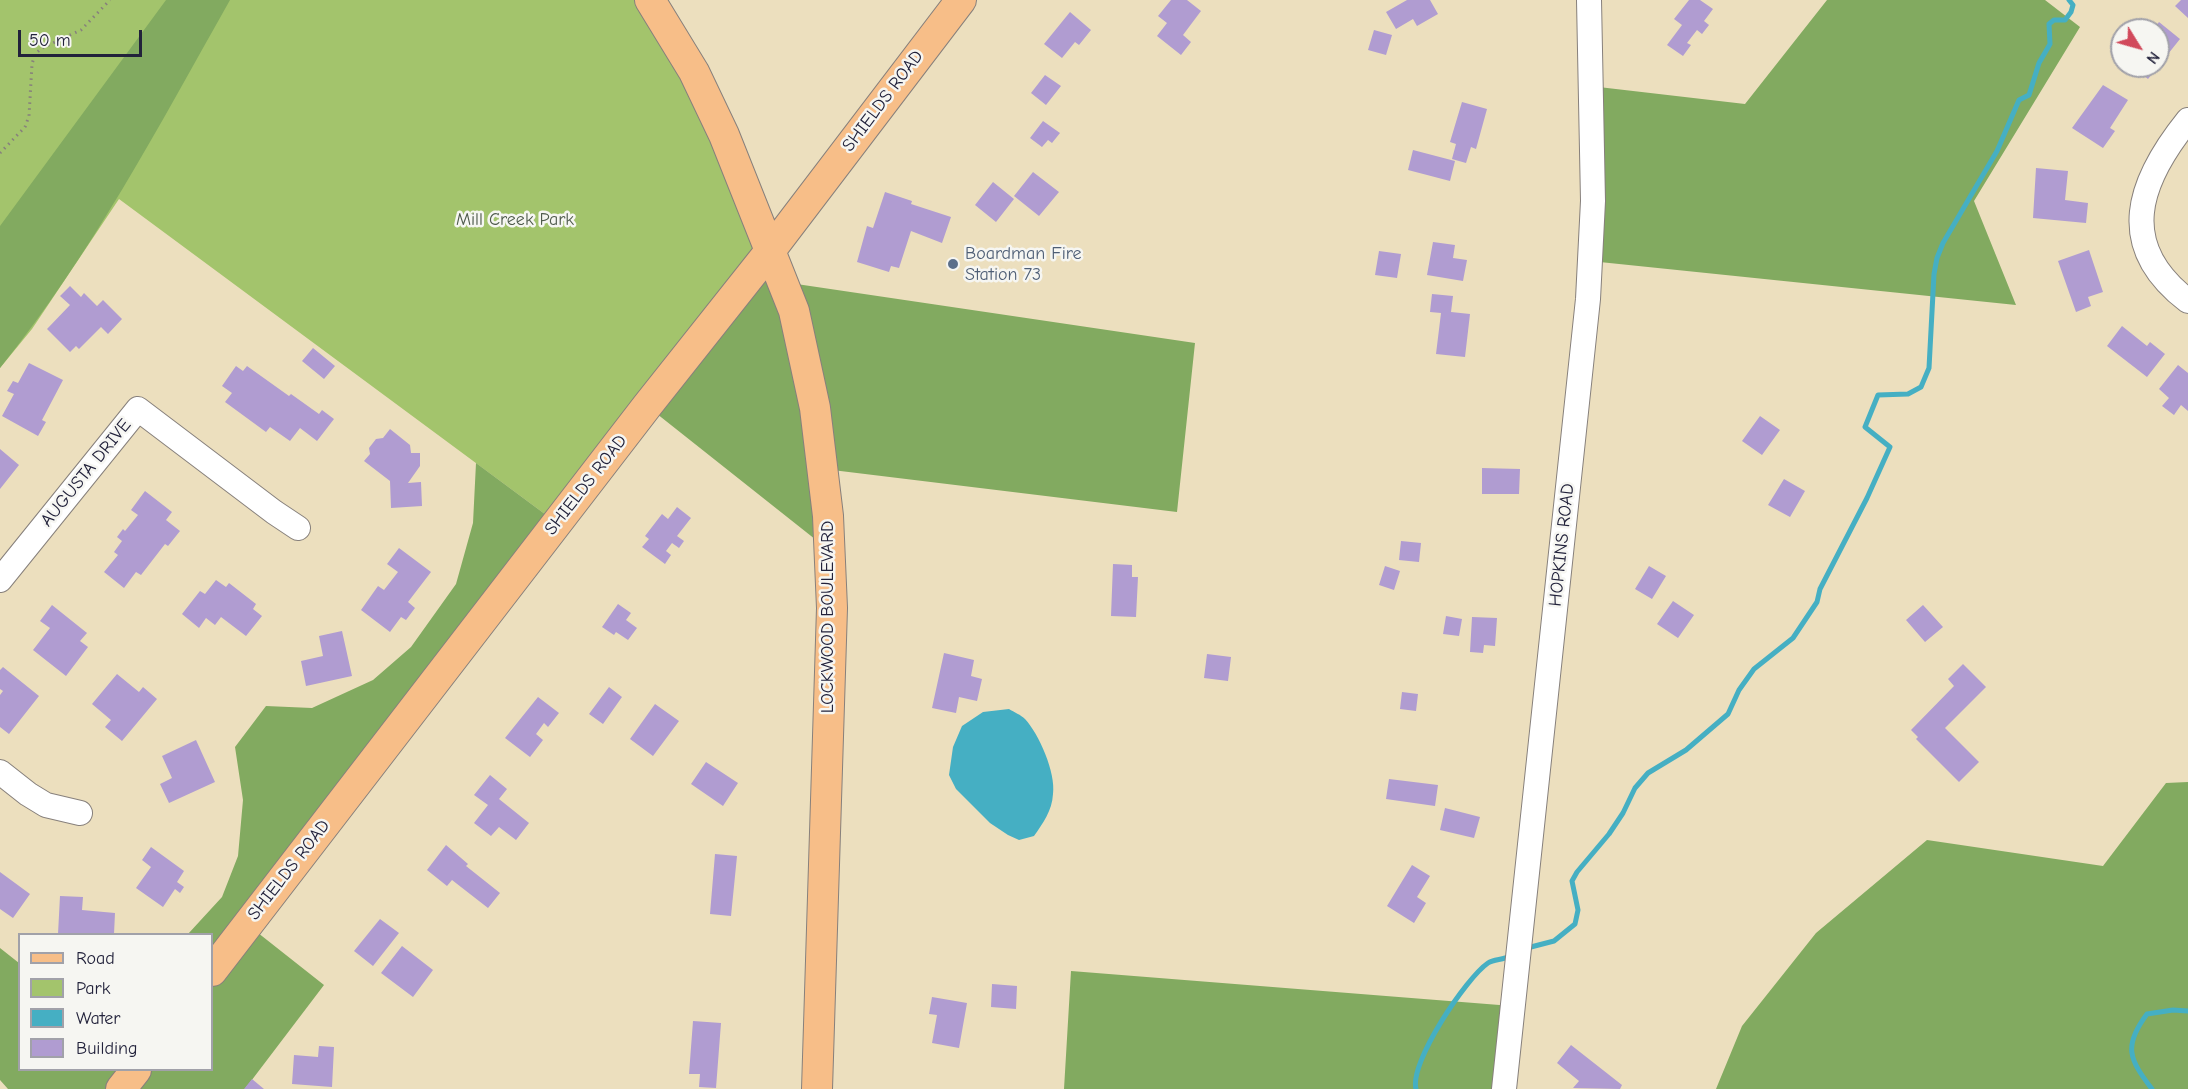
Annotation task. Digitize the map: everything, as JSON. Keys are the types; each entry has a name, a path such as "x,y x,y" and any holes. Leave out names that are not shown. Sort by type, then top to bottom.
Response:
{"main road":[{"name":"LOCKWOOD BOULEVARD","path":"650,0 694,72 724,135 770,250 794,311 818,427 828,516 832,608 817,1089"},
{"name":"SHIELDS ROAD","path":"213,970 961,0"},
{"path":"121,1089 135,1071"}],"street":[{"name":"HOPKINS ROAD","path":"1504,1089 1588,298 1593,201 1589,0"},
{"path":"2188,120 2161,158 2149,183 2142,205 2141,226 2151,261 2162,278 2188,301"},
{"name":"AUGUSTA DRIVE","path":"0,580 138,409 298,528"},
{"path":"0,772 28,795 46,805 80,813"}],"path":[{"path":"0,153 25,128 29,116 32,64 35,54 42,48 81,30 110,0"}],"green space":[{"name":"Mill Creek Park","path":"0,0 650,0 770,251 557,523 119,199 32,329 0,368"},
{"path":"166,0 230,0 150,142 94,235 33,325 0,368 0,226"},
{"path":"1827,0 2045,0 2080,27 1974,201 2016,305 1590,261 1590,86 1745,104"},
{"path":"770,251 783,282 1195,343 1177,512 824,469 830,551 647,406"},
{"path":"476,463 557,523 248,925 324,985 245,1089 8,1089 0,1080 0,948 18,962 18,1071 213,1071 213,933 189,933 222,897 238,856 243,800 235,747 266,706 312,708 373,680 411,647 456,584 473,523"},
{"path":"2188,782 2188,1089 1716,1089 1742,1026 1816,933 1927,840 2103,866 2166,783"},
{"path":"1071,971 1512,1006 1504,1089 1064,1089"}],"water":[{"path":"1009,709 1025,719 1036,734 1049,765 1053,785 1051,806 1044,821 1034,836 1019,840 990,823 956,789 949,775 953,747 962,726 983,712"}],"building":[{"path":"1171,0 1187,0 1201,11 1183,35 1191,42 1181,55 1157,36 1167,23 1158,16"},
{"path":"1407,0 1430,0 1438,14 1417,26 1413,19 1396,29 1386,12"},
{"path":"1689,0 1700,0 1713,9 1704,21 1709,25 1702,34 1697,30 1687,43 1691,45 1683,56 1667,45 1682,25 1674,19"},
{"path":"2181,0 2188,0 2188,18 2175,6"},
{"path":"1070,12 1091,30 1079,45 1075,42 1062,58 1044,44"},
{"path":"1374,30 1392,35 1386,55 1368,50"},
{"path":"2170,31 2180,39 2170,52"},
{"path":"1045,75 1061,86 1046,105 1031,93"},
{"path":"2103,85 2128,100 2110,128 2115,131 2103,148 2072,128"},
{"path":"1462,102 1487,109 1476,149 1471,147 1466,163 1452,159 1456,144 1450,142"},
{"path":"1043,121 1060,133 1052,143 1048,140 1042,147 1030,138"},
{"path":"1413,150 1455,161 1450,181 1408,170"},
{"path":"2036,168 2068,171 2065,200 2088,203 2086,223 2033,218"},
{"path":"1033,172 1059,192 1039,216 1014,196"},
{"path":"993,182 1014,199 996,222 975,205"},
{"path":"885,192 912,201 911,204 951,217 942,243 911,231 899,268 891,266 889,272 857,262 867,226 873,228"},
{"path":"1433,242 1455,245 1453,258 1467,260 1463,281 1427,275"},
{"path":"2089,250 2103,292 2088,297 2091,306 2076,312 2058,261"},
{"path":"1379,251 1401,254 1397,278 1375,275"},
{"path":"70,286 81,297 84,293 97,306 103,300 122,319 108,334 101,327 79,349 76,346 70,352 47,329 70,305 60,296"},
{"path":"1432,294 1453,296 1451,312 1470,314 1465,357 1436,354 1441,313 1430,312"},
{"path":"2122,326 2147,346 2150,342 2165,354 2147,377 2107,346"},
{"path":"313,348 335,366 324,379 302,361"},
{"path":"29,363 63,380 42,420 46,422 38,436 2,416 14,394 7,391 13,381 18,383"},
{"path":"2178,365 2188,373 2188,411 2181,405 2174,415 2162,406 2169,398 2159,389"},
{"path":"236,366 243,371 247,366 289,396 291,394 319,414 322,410 334,419 317,441 300,428 290,441 270,427 266,432 225,402 232,393 222,386"},
{"path":"1760,416 1780,430 1762,455 1742,441"},
{"path":"390,429 410,445 411,453 420,453 420,466 408,483 421,482 422,506 391,508 390,481 364,461 370,454 369,448 376,439 383,438"},
{"path":"0,449 19,465 0,489"},
{"path":"1482,468 1520,469 1519,494 1482,494"},
{"path":"1784,479 1805,491 1790,517 1768,505"},
{"path":"145,491 172,512 166,520 180,531 168,546 165,544 141,575 136,572 124,588 104,572 118,555 114,552 122,541 117,537 138,515 131,510"},
{"path":"677,507 691,518 677,536 684,541 679,548 672,543 666,551 671,555 665,564 642,547 649,539 645,536 662,514 668,519"},
{"path":"1401,541 1421,543 1419,562 1399,560"},
{"path":"399,548 431,572 408,602 415,608 406,620 401,617 390,632 361,610 378,586 384,590 398,572 387,564"},
{"path":"1113,564 1132,565 1132,577 1138,577 1136,617 1111,616"},
{"path":"1385,566 1400,571 1394,590 1379,585"},
{"path":"1649,566 1666,576 1652,599 1635,589"},
{"path":"216,580 226,587 229,583 256,604 253,609 262,616 246,636 221,617 215,625 206,618 199,628 182,614 200,591 205,594"},
{"path":"1673,601 1694,615 1678,638 1657,624"},
{"path":"618,604 631,613 626,620 637,628 628,640 602,627"},
{"path":"52,605 87,633 80,641 88,647 66,676 33,650 50,628 40,621"},
{"path":"1923,605 1943,627 1925,642 1906,620"},
{"path":"1446,616 1462,619 1459,636 1443,634"},
{"path":"1472,617 1497,618 1495,646 1484,645 1483,653 1470,652"},
{"path":"342,631 352,676 306,686 301,661 323,656 319,636"},
{"path":"944,653 974,660 971,676 982,679 977,701 959,697 956,713 932,708"},
{"path":"1207,654 1231,657 1228,681 1204,678"},
{"path":"1963,664 1986,687 1945,728 1979,762 1959,782 1916,739 1918,737 1911,730 1954,686 1948,679"},
{"path":"3,667 39,696 9,734 0,727 0,695 3,691 0,689 0,670"},
{"path":"117,674 139,692 143,687 157,699 122,741 105,727 111,720 92,704"},
{"path":"609,687 622,697 603,724 589,714"},
{"path":"1402,692 1418,694 1416,711 1400,709"},
{"path":"538,697 559,713 548,727 544,723 536,734 543,740 530,757 505,738"},
{"path":"655,704 679,721 653,756 630,739"},
{"path":"196,740 215,782 169,803 160,784 172,778 162,756"},
{"path":"706,762 738,783 723,806 691,784"},
{"path":"490,775 507,789 499,799 529,823 516,840 499,827 491,836 474,823 488,805 474,795"},
{"path":"1389,779 1438,785 1435,806 1386,799"},
{"path":"1445,808 1480,817 1474,838 1440,830"},
{"path":"446,845 468,864 466,866 500,893 488,908 452,880 447,886 427,870"},
{"path":"151,847 184,871 177,882 184,887 180,893 175,889 163,907 136,888 151,867 142,860"},
{"path":"715,854 737,856 731,916 710,914"},
{"path":"1412,865 1430,876 1417,897 1426,903 1414,923 1387,906"},
{"path":"0,872 30,894 13,918 0,909"},
{"path":"60,896 83,897 82,910 115,913 114,933 58,933"},
{"path":"380,919 399,933 373,966 354,951"},
{"path":"402,946 433,970 413,997 381,973"},
{"path":"992,984 1017,986 1016,1009 991,1007"},
{"path":"932,997 967,1003 959,1048 932,1043 937,1015 929,1014"},
{"path":"693,1021 721,1023 716,1088 699,1087 700,1074 689,1074"},
{"path":"1571,1045 1622,1085 1620,1089 1573,1088 1579,1081 1557,1063"},
{"path":"319,1046 334,1047 332,1087 292,1084 294,1055 318,1057"},
{"path":"252,1079 264,1089 244,1089"}],"waterway":[{"path":"1527,948 1554,941 1575,924 1578,910 1572,881 1609,834 1623,813 1635,788 1648,773 1686,750 1728,714 1739,690 1754,669 1793,638 1817,602 1820,589 1867,498 1890,447 1865,427 1878,395 1908,394 1921,387 1929,368 1934,274 1937,258 1943,243 1997,151 2019,100 2029,95 2039,63 2050,44 2049,24 2054,20 2065,20 2073,5 2069,0"},
{"path":"1416,1089 1416,1077 1421,1060 1441,1022 1466,985 1488,963 1510,956"},
{"path":"2152,1089 2134,1061 2132,1052 2134,1035 2147,1014 2173,1010 2188,1011"}],"place":[{"name":"Boardman Fire Station 73","path":"953,264"}]}
